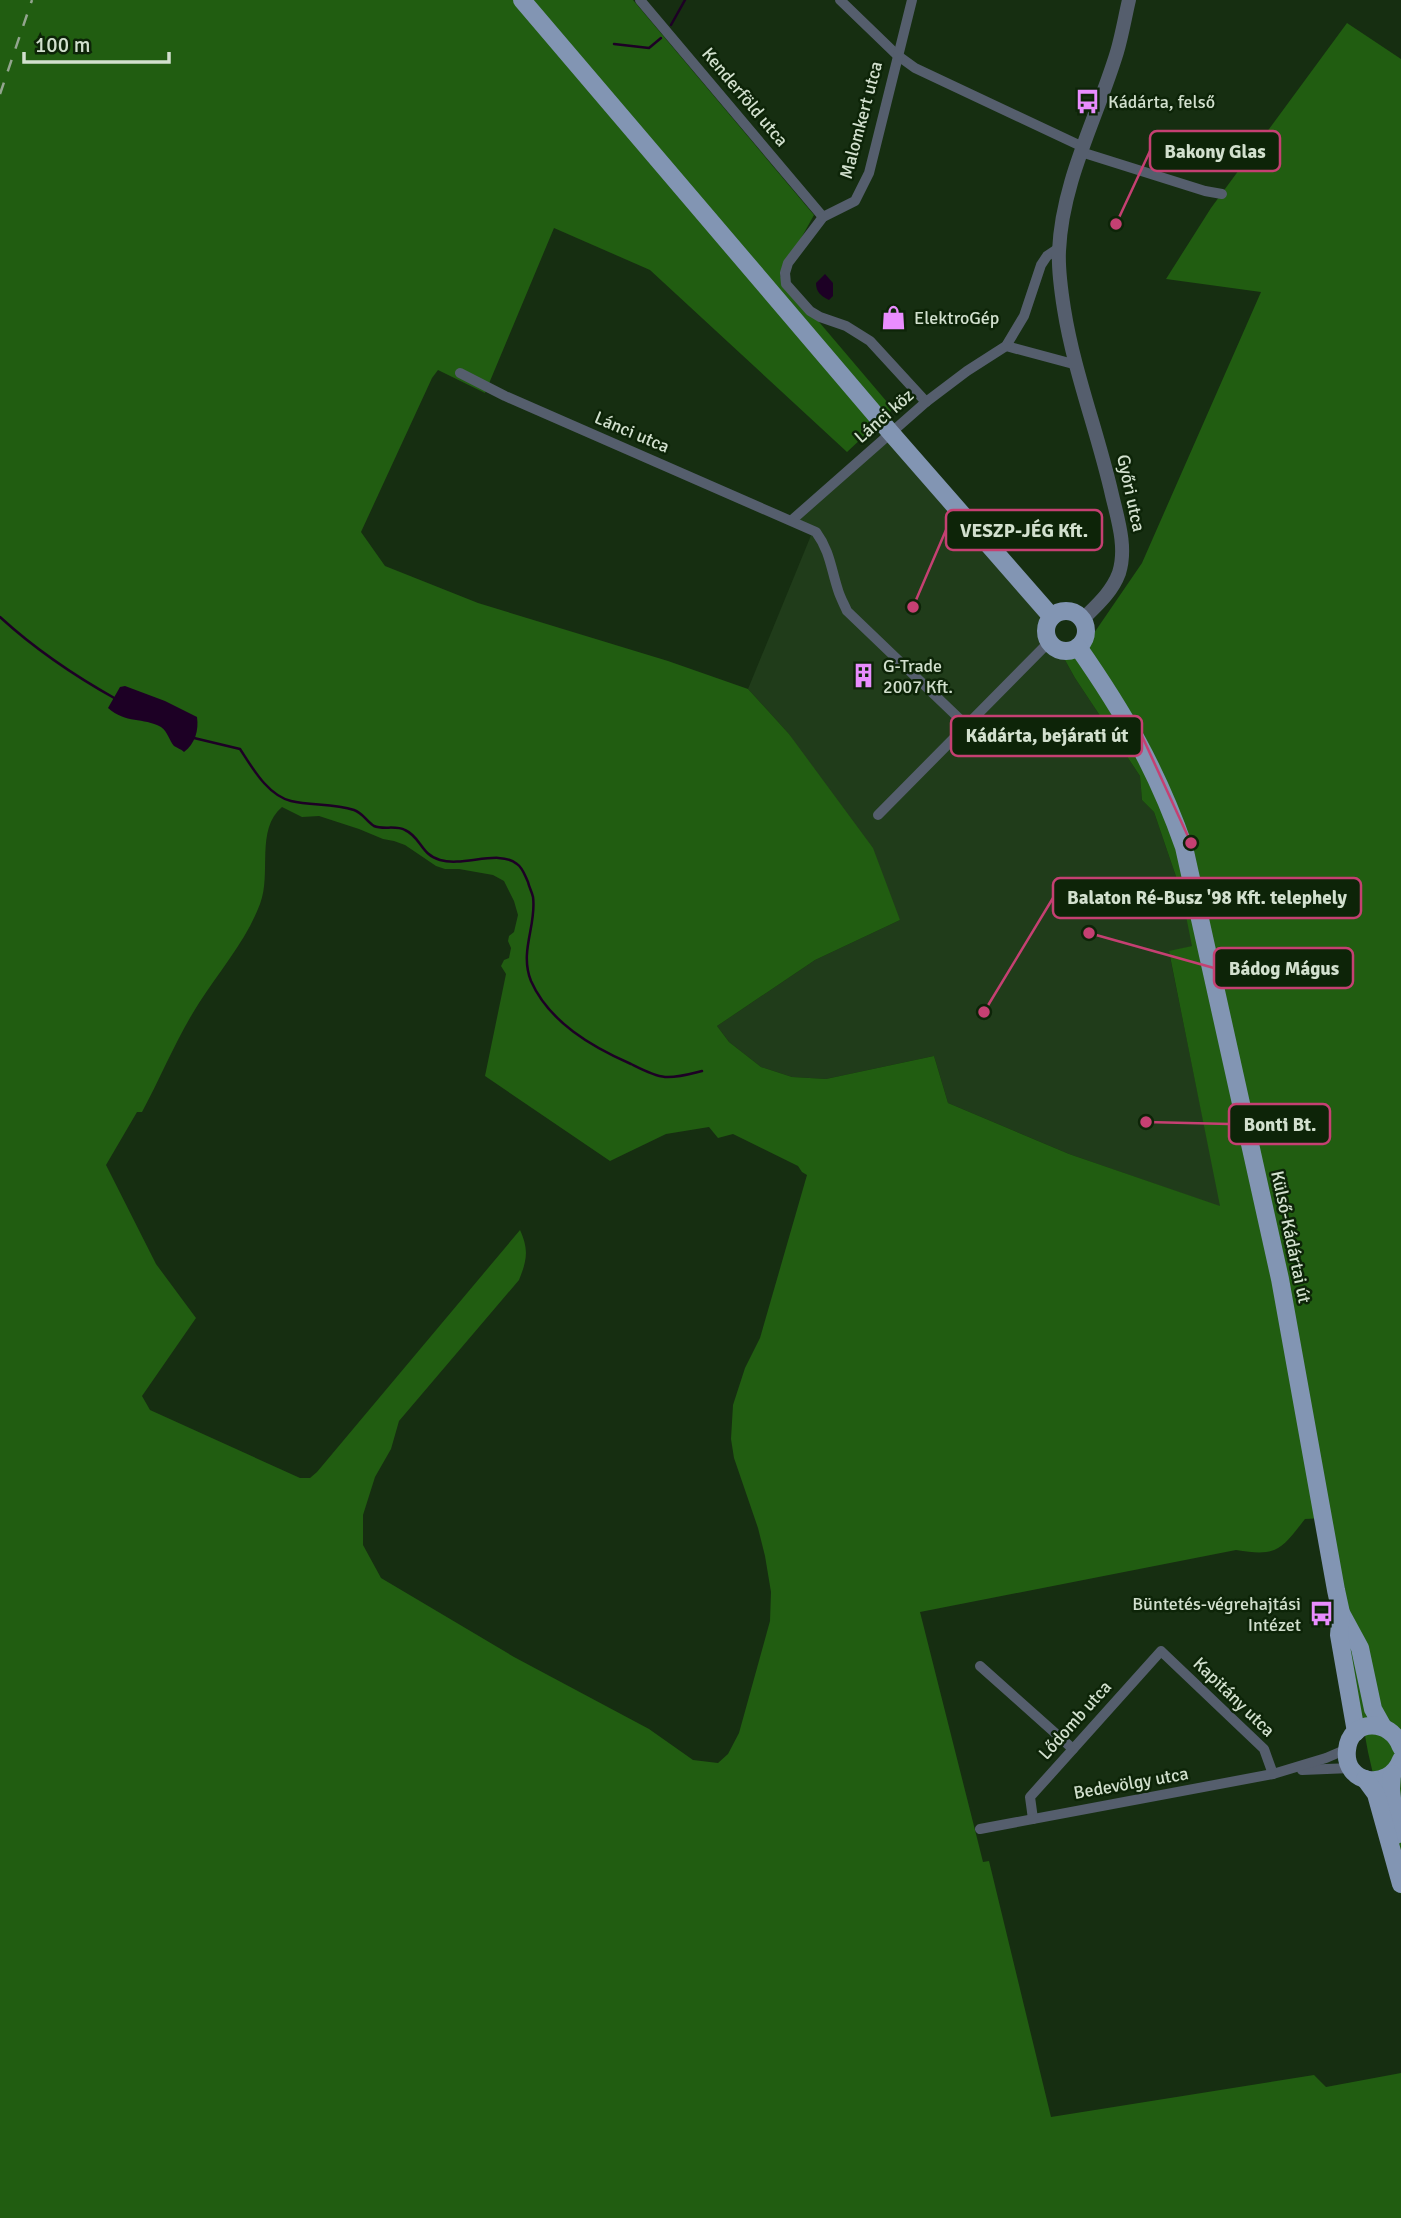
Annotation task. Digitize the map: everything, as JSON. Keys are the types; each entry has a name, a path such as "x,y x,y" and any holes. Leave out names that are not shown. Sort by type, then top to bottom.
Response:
{"main road":[{"path":"522,0 891,433 1051,616"},
{"path":"1070,610 1083,619 1086,632 1084,641 1078,647 1060,651 1049,642 1045,629 1051,616 1059,611 1070,610"},
{"name":"Külső-Kádártai út","path":"1078,647 1145,752 1184,847 1280,1279 1341,1613 1339,1635 1356,1732"},
{"name":"Külső-Kádártai út","path":"1341,1613 1360,1648 1373,1709 1383,1727 1396,1737 1401,1747"},
{"path":"1383,1727 1368,1726 1356,1732 1347,1749 1347,1757 1376,1794 1401,1884"},
{"path":"1358,1774 1379,1780 1396,1767"},
{"path":"1396,1767 1391,1789 1401,1877"}],"street":[{"name":"Kenderföld utca","path":"640,0 823,217"},
{"path":"840,0 897,55 915,68 1082,149 1205,191 1222,194"},
{"name":"Malomkert utca","path":"912,0 864,186 855,201 823,217 788,263 785,273 786,284 810,310 820,317 846,326 870,341 926,402"},
{"name":"Győri utca","path":"1083,619 1114,584 1119,572 1122,546 1102,450 1077,365 1065,312 1059,248 1066,200 1116,52 1129,0"},
{"path":"1059,248 1041,264 1024,316 1006,346 1077,365"},
{"name":"Lánci köz","path":"792,520 926,402 1006,346"},
{"name":"Lánci utca","path":"460,373 505,396 817,533 830,556 838,590 847,611 967,726"},
{"path":"877,815 1049,642"},
{"name":"Lődomb utca","path":"1033,1819 1030,1797 1161,1651"},
{"name":"Kapitány utca","path":"1161,1651 1264,1749 1273,1774"},
{"path":"980,1666 1073,1749"},
{"name":"Bedevölgy utca","path":"981,1829 1288,1771 1347,1749"},
{"name":"Bedevölgy utca","path":"1288,1771 1358,1774"}],"shaded area":[{"path":"825,274 833,283 833,296 829,300 816,286"},
{"path":"892,434 1046,623 1048,642 1060,651 1140,776 1142,800 1154,812 1181,891 1193,946 1169,952 1221,1207 1069,1154 948,1103 934,1056 826,1079 792,1077 761,1067 729,1042 717,1026 815,960 900,920 789,734 748,689 812,533 793,520"},
{"path":"125,686 197,717 195,736 188,749 184,752 174,746 161,727 121,716 108,708 120,687"}],"green space":[{"path":"0,0 633,0 814,215 780,276 893,409 847,452 650,270 554,228 485,393 438,370 361,532 385,566 478,603 668,661 748,689 789,734 873,848 900,920 815,960 717,1026 729,1042 761,1067 792,1077 826,1079 934,1056 948,1103 1069,1154 1220,1206 1169,951 1192,946 1181,891 1154,812 1142,800 1140,776 1060,651 1072,651 1092,636 1142,563 1261,292 1166,279 1211,208 1347,23 1401,59 1401,1895 1368,1752 1325,1518 1305,1519 1290,1538 1277,1549 1270,1551 1236,1550 920,1612 983,1862 989,1861 1051,2117 1314,2075 1326,2087 1401,2073 1401,2218 0,2218","holes":["282,807 302,817 319,816 394,841 445,869 493,875 504,881 518,915 514,932 509,936 509,958 504,960 501,966 506,974 485,1076 610,1161 666,1134 709,1127 718,1138 733,1134 798,1166 807,1175 760,1338 745,1368 733,1405 731,1439 734,1458 765,1556 771,1592 770,1621 739,1733 728,1754 718,1763 693,1760 649,1729 514,1657 381,1578 363,1545 363,1515 375,1477 391,1449 399,1421 519,1280 526,1255 520,1230 310,1478 300,1478 150,1410 142,1396 196,1318 156,1264 106,1165 137,1112 142,1112 191,1016 254,918 263,892 266,840 274,816"]}],"waterway":[{"path":"671,25 685,0"},
{"path":"614,44 649,48 661,38"},
{"path":"0,617 55,661 116,699"},
{"path":"194,738 240,749 261,780 282,798 299,803 354,810 374,826 401,829 410,833 434,858 449,862 501,858 517,864 524,872 533,897 533,918 527,949 528,970 539,996 549,1009 573,1032 587,1041 648,1072 670,1077 702,1071"}],"railway":[{"path":"0,94 32,0"}],"place":[{"name":"Kádárta, felső","path":"1088,102"},
{"name":"Bakony Glas","path":"1116,224"},
{"name":"ElektroGép","path":"894,318"},
{"name":"VESZP-JÉG Kft.","path":"913,607"},
{"name":"G-Trade 2007 Kft.","path":"863,676"},
{"name":"Kádárta, bejárati út","path":"1191,843"},
{"name":"Bádog Mágus","path":"1089,933"},
{"name":"Balaton Ré-Busz '98 Kft. telephely","path":"984,1012"},
{"name":"Bonti Bt.","path":"1146,1122"},
{"name":"Büntetés-végrehajtási Intézet","path":"1321,1614"}]}
